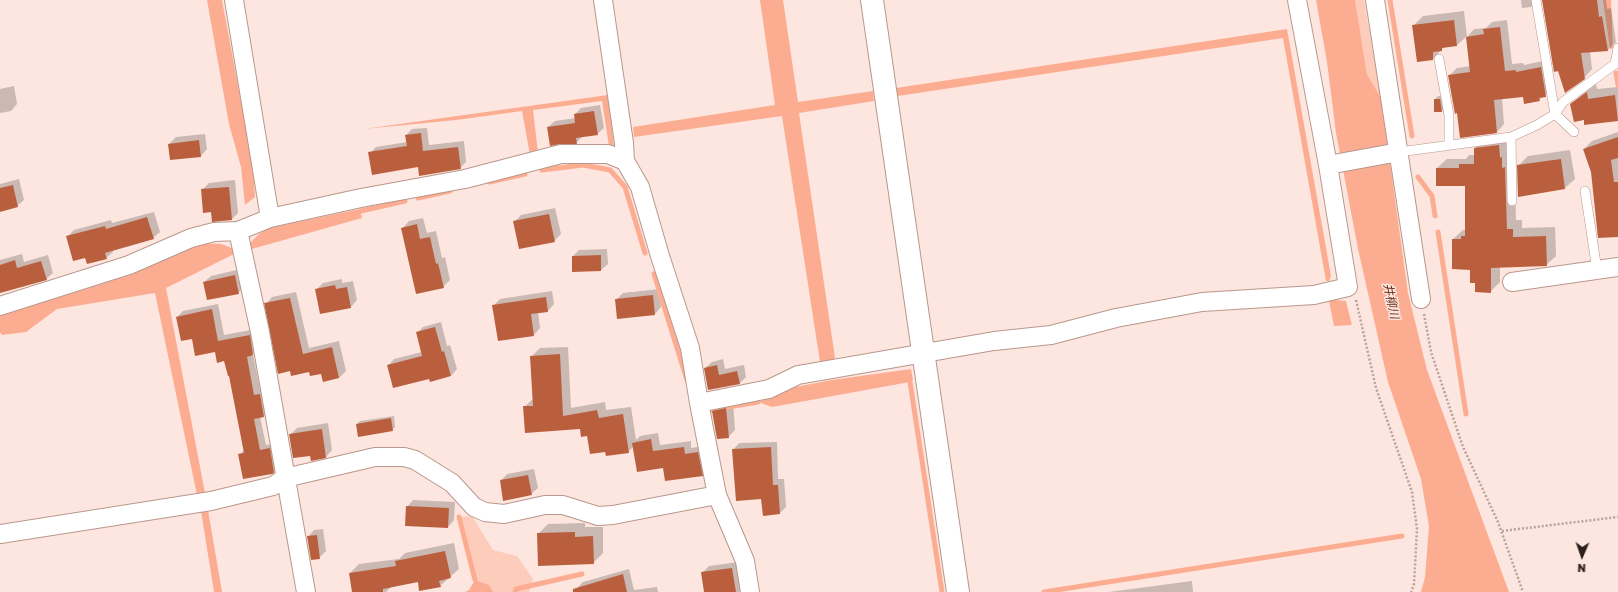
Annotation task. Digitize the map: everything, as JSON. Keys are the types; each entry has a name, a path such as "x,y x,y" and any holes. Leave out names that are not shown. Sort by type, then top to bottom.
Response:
{"street":[{"path":"234,0 270,218"},
{"path":"603,0 624,143 625,161 640,187 660,256 690,348 717,495 745,561 750,592"},
{"path":"872,0 958,592"},
{"path":"699,403 769,389 798,375 924,354 994,340 1050,335 1116,318 1202,302 1314,296 1348,287 1328,165 1297,0"},
{"path":"1375,0 1400,152 1421,299"},
{"path":"1328,165 1400,152"},
{"path":"241,243 270,218 361,198 465,178 561,154 608,154 625,161"},
{"path":"0,306 129,265 191,238 214,232 241,243"},
{"path":"241,243 260,332 306,592"},
{"path":"1512,282 1618,267"},
{"path":"0,534 211,501 273,486 285,478 375,458 404,457 415,460 452,483 474,507 485,512 504,514 545,504 563,505 598,516 613,515 717,495"}],"lane":[{"path":"1536,0 1555,114 1574,132"},
{"path":"1400,152 1449,144 1511,137 1537,126 1555,114 1563,102 1615,64 1618,48"},
{"path":"1439,59 1449,115 1449,144"},
{"path":"1511,137 1512,200"},
{"path":"1585,191 1597,270"}],"path":[{"path":"1348,287 1357,300 1376,388 1412,492 1416,529 1414,584 1411,592"},
{"path":"1421,299 1431,352 1463,447 1502,531 1523,592"},
{"path":"1502,531 1618,517"}],"shaded area":[{"path":"1355,0 1364,0 1381,98 1367,74"},
{"path":"472,516 493,550 517,556 533,579 529,592 493,592 489,585 475,580 459,517"}],"water":[{"path":"207,0 222,0 253,166 255,197 245,205 241,167 229,124"},
{"path":"760,0 783,0 798,102 873,91 874,101 799,113 835,358 830,362 820,362 782,116 634,137 633,127 775,105"},
{"name":"井柳川","path":"1316,0 1355,0 1367,74 1381,98 1408,293 1427,370 1509,592 1421,592 1425,577 1429,526 1421,479 1388,382 1358,249 1336,133 1327,62"},
{"path":"1603,0 1611,0 1613,48 1610,49"},
{"path":"1287,29 1331,276 1329,281 1326,281 1283,38 898,96 896,88"},
{"path":"608,95 614,146 609,146 602,101 533,110 538,153 530,155 522,111 456,120 364,129"},
{"path":"360,209 362,218 234,254 166,288 205,493 197,495 155,293 57,309 26,332 2,335 0,332 0,316 130,275 199,243 221,244 232,248 250,243 259,234 269,228"},
{"path":"1329,301 1346,301 1352,325 1334,326"},
{"path":"911,369 913,380 910,382 772,407 758,402 795,387 832,380"},
{"path":"208,510 222,592 214,592 201,511"},
{"path":"475,580 489,585 493,592 465,592 469,590"}],"building":[{"path":"1542,0 1597,0 1599,17 1602,16 1608,51 1581,53 1585,79 1565,93 1558,71 1554,72"},
{"path":"1454,20 1457,46 1442,48 1442,51 1433,52 1433,60 1417,62 1412,25"},
{"path":"1500,27 1505,71 1516,70 1516,72 1541,67 1546,97 1539,98 1540,101 1524,104 1523,97 1494,100 1497,133 1460,138 1457,113 1455,114 1448,75 1470,72 1466,37 1484,34 1483,29"},
{"path":"1587,92 1588,99 1615,95 1618,121 1584,125 1584,120 1574,122 1570,104"},
{"path":"1434,99 1440,99 1442,112 1434,112"},
{"path":"594,111 598,135 576,138 577,144 550,146 547,127 575,123 574,114"},
{"path":"421,133 423,151 458,147 461,169 419,176 418,167 372,175 368,152 407,146 405,135"},
{"path":"1618,137 1618,158 1611,160 1614,182 1618,182 1618,237 1598,238 1591,172 1583,149"},
{"path":"199,140 201,157 170,160 168,144"},
{"path":"1499,145 1500,158 1502,157 1502,168 1505,167 1507,229 1513,229 1513,237 1546,236 1547,266 1491,268 1491,293 1475,292 1475,283 1470,283 1470,270 1452,269 1452,239 1461,239 1461,236 1465,236 1465,186 1436,186 1436,168 1459,168 1459,164 1474,164 1474,148"},
{"path":"1561,159 1565,189 1518,197 1517,165"},
{"path":"13,185 18,207 0,212 0,188"},
{"path":"229,187 232,220 212,222 211,212 203,213 201,189"},
{"path":"549,214 555,242 519,249 513,221"},
{"path":"147,217 154,239 105,253 107,259 87,264 85,258 73,261 66,236 105,226 106,229"},
{"path":"417,224 420,239 430,237 436,264 438,263 444,288 416,294 401,228"},
{"path":"601,255 601,271 572,272 572,256"},
{"path":"15,260 17,268 41,261 47,280 0,293 0,265"},
{"path":"235,275 239,294 207,300 203,282"},
{"path":"335,285 336,289 347,287 351,308 320,314 315,289"},
{"path":"653,295 655,315 617,319 615,299"},
{"path":"546,297 548,312 531,314 534,336 498,341 492,305"},
{"path":"290,298 303,354 332,347 339,378 323,382 321,374 310,376 309,372 291,376 290,371 278,374 264,303"},
{"path":"212,309 218,341 250,335 253,355 247,357 254,395 260,394 264,417 254,419 260,450 270,448 274,473 272,474 243,479 238,454 244,453 229,376 224,361 217,363 215,352 195,356 192,339 181,341 176,317"},
{"path":"435,327 451,376 430,382 429,379 393,388 387,365 422,356 416,332"},
{"path":"560,354 563,416 597,410 599,418 623,414 629,453 606,456 605,452 590,454 587,436 581,437 580,429 525,433 523,406 533,406 530,356"},
{"path":"717,365 719,375 737,371 740,384 708,390 704,368"},
{"path":"726,408 729,438 717,439 712,411"},
{"path":"391,418 393,431 358,437 356,424"},
{"path":"322,429 326,458 311,461 310,456 293,458 289,434"},
{"path":"651,439 653,451 684,447 685,454 698,452 703,476 665,481 663,468 637,472 632,443"},
{"path":"771,447 773,485 778,485 780,514 763,516 761,499 736,501 732,449"},
{"path":"528,475 532,495 503,501 500,480"},
{"path":"406,506 449,508 448,528 405,526"},
{"path":"575,532 575,537 593,536 594,564 538,566 537,533"},
{"path":"317,535 320,559 311,560 307,536"},
{"path":"445,551 451,578 439,581 441,587 419,591 418,582 383,589 383,592 352,592 349,573 396,566 395,561"},
{"path":"732,568 736,592 704,592 701,572"},
{"path":"623,574 627,592 573,592 573,589"}],"waterway":[{"path":"1390,0 1412,136"},
{"path":"1616,73 1618,85"},
{"path":"542,170 583,165 610,170 625,187 645,253"},
{"path":"489,182 525,174"},
{"path":"1418,177 1432,196 1435,216"},
{"path":"418,198 450,191"},
{"path":"361,211 405,201"},
{"path":"1438,232 1466,414"},
{"path":"654,274 687,380"},
{"path":"910,382 942,592"},
{"path":"711,410 758,402"},
{"path":"459,517 475,580"},
{"path":"1044,592 1402,536"},
{"path":"515,592 516,589 582,574"}]}
